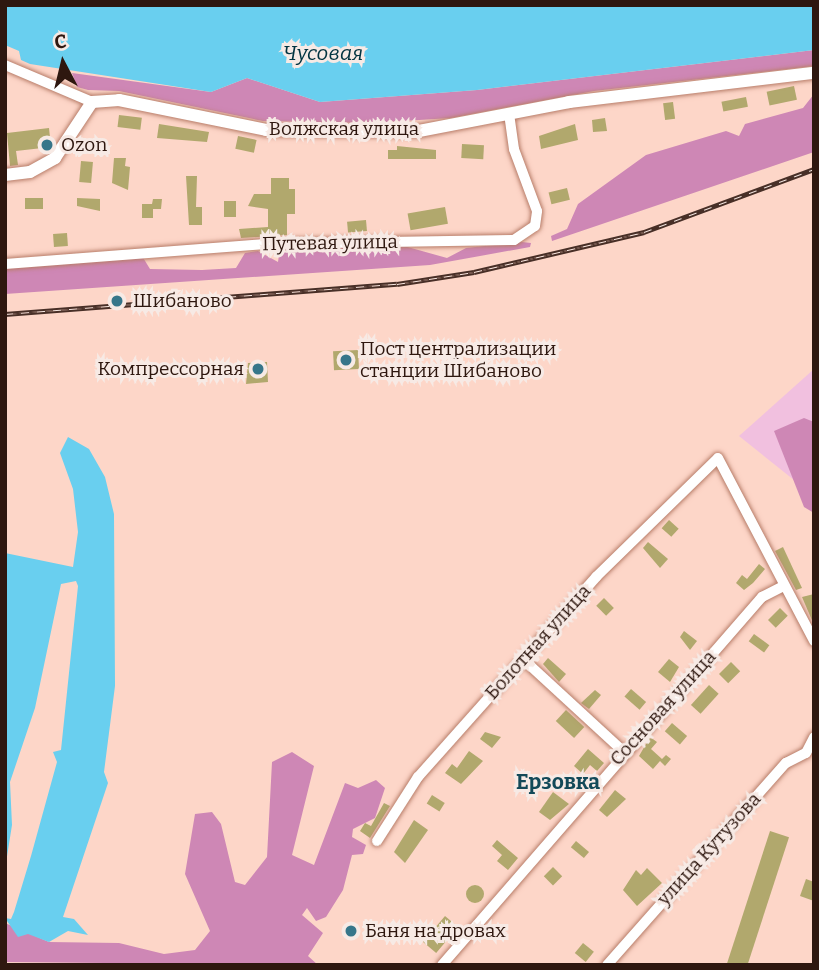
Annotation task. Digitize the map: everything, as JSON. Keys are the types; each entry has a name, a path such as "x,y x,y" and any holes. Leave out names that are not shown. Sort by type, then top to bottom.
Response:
{"street":[{"name":"Волжская улица","path":"5,65 92,102 119,100 266,130 419,131 569,102 814,73"},
{"path":"5,175 30,172 55,158 92,102"},
{"name":"Путевая улица","path":"5,264 225,246 514,240 535,226 537,211 514,149 509,115"},
{"name":"Болотная улица","path":"376,841 418,776 596,577 718,458 782,587"},
{"path":"782,587 812,633"},
{"name":"Сосновая улица","path":"442,965 623,751 762,597 782,587"},
{"path":"524,660 623,751"},
{"name":"улица Кутузова","path":"607,965 786,763 806,753 814,737"}],"shaded area":[{"path":"814,50 814,66 594,91 451,118 371,123 263,121 119,91 88,90 77,87 72,73 211,92 247,78 320,102 477,90"},
{"path":"814,94 814,152 552,241 551,236 567,229 578,204 646,155 726,131 739,136 745,124 803,108"},
{"path":"531,243 530,247 430,265 5,294 5,267 142,256 150,269 202,270 236,268 245,253 258,251 278,262 280,248 404,246 447,258 466,248"},
{"path":"814,369 814,496 739,436"},
{"path":"804,418 814,422 814,513 804,507 774,431"},
{"path":"292,752 314,766 292,855 314,865 345,783 358,788 376,780 385,788 375,818 353,829 352,837 366,845 363,854 352,855 343,890 326,917 316,921 307,908 302,915 323,933 308,956 318,965 5,962 5,923 49,942 119,943 164,954 195,950 210,931 185,874 195,814 212,812 221,824 235,882 245,885 267,857 272,762"}],"water":[{"name":"Чусовая","path":"5,5 814,5 814,50 477,90 320,102 247,78 211,92 30,64 21,60 19,51 5,45"},
{"path":"68,437 89,449 105,477 114,514 115,686 104,772 108,783 63,917 74,919 88,935 68,931 49,942 28,934 18,937 5,918 11,919 14,912 31,856 57,762 53,752 61,750 78,586 76,581 61,584 35,708 10,782 12,825 5,869 5,553 73,567 78,532 73,489 60,453"}],"building":[{"path":"794,86 797,100 770,106 767,92"},
{"path":"746,97 748,107 723,112 721,102"},
{"path":"673,102 675,119 665,120 663,103"},
{"path":"119,115 142,118 140,130 118,127"},
{"path":"605,118 607,131 593,132 592,120"},
{"path":"159,124 209,132 207,142 157,138"},
{"path":"575,124 578,140 541,149 539,136"},
{"path":"49,128 51,147 16,151 18,165 10,166 7,133"},
{"path":"238,136 257,140 254,153 235,149"},
{"path":"462,144 484,145 483,159 461,158"},
{"path":"397,146 436,150 436,159 388,159 388,150 397,150"},
{"path":"114,158 126,158 125,166 130,167 128,190 112,183"},
{"path":"81,161 93,162 91,183 79,182"},
{"path":"186,176 197,176 196,207 202,207 202,225 189,225"},
{"path":"271,178 289,178 289,189 295,189 295,214 287,214 287,235 241,238 239,229 268,227 268,209 248,206 254,194 271,194"},
{"path":"567,188 570,200 551,204 549,193"},
{"path":"25,198 43,198 43,209 25,209"},
{"path":"77,198 100,199 100,211 77,206"},
{"path":"153,199 162,199 161,209 153,209 153,218 142,218 142,204 152,204"},
{"path":"224,201 236,201 236,217 224,217"},
{"path":"445,207 448,224 411,230 408,214"},
{"path":"366,220 367,231 348,233 347,222"},
{"path":"67,233 68,246 54,247 53,234"},
{"name":"Пост централизации станции Шибаново","path":"358,350 359,369 334,370 333,351"},
{"name":"Компрессорная","path":"267,362 268,382 246,384 248,363"},
{"path":"669,520 679,529 671,537 662,528"},
{"path":"648,542 668,559 660,568 643,548"},
{"path":"783,547 802,588 796,590 775,551"},
{"path":"759,564 765,569 744,590 736,583 742,575 747,579"},
{"path":"814,594 814,625 802,597"},
{"path":"604,598 614,608 606,616 596,606"},
{"path":"780,608 788,616 776,628 768,620"},
{"path":"684,631 697,641 690,650 680,637"},
{"path":"754,634 769,645 764,652 749,641"},
{"path":"548,658 566,674 559,682 543,664"},
{"path":"669,659 679,667 670,682 658,672"},
{"path":"731,662 740,671 728,683 719,674"},
{"path":"709,685 719,694 701,714 691,705"},
{"path":"631,689 646,702 640,710 624,697"},
{"path":"595,690 601,695 589,709 581,703"},
{"path":"566,710 584,727 574,738 556,721"},
{"path":"672,723 687,736 680,744 665,731"},
{"path":"485,732 501,737 492,748 480,739"},
{"path":"650,737 657,742 651,749 662,759 666,755 671,759 665,766 660,761 653,769 639,756"},
{"path":"588,749 604,763 597,771 590,765 583,774 574,766"},
{"path":"469,751 483,761 461,784 445,773 452,764 457,768"},
{"path":"615,790 626,799 607,817 599,810"},
{"path":"553,792 569,804 550,820 539,812"},
{"path":"432,795 445,803 439,811 427,803"},
{"path":"384,803 390,806 370,838 360,831 365,823 371,826"},
{"path":"414,820 428,830 405,863 394,852"},
{"path":"770,831 789,837 747,965 727,964"},
{"path":"497,840 518,858 508,870 497,861 502,855 492,846"},
{"path":"576,841 589,852 584,858 571,847"},
{"path":"553,867 562,876 553,885 544,876"},
{"path":"647,868 662,883 637,906 623,890 636,870 641,875"},
{"path":"806,879 814,882 814,901 800,896"},
{"path":"475,885 481,888 484,894 481,900 475,903 469,900 466,894 469,888"},
{"path":"445,916 458,927 436,953 423,942"},
{"path":"583,943 594,952 586,962 575,953"}],"railway":[{"path":"5,314 397,284 474,272 644,232 814,169"}],"place":[{"name":"Ozon","path":"47,145"},
{"name":"Шибаново","path":"117,301"},
{"name":"Пост централизации станции Шибаново","path":"346,360"},
{"name":"Компрессорная","path":"258,369"},
{"name":"Баня на дровах","path":"351,931"}],"district":[{"name":"Ерзовка","path":"558,782"}]}
